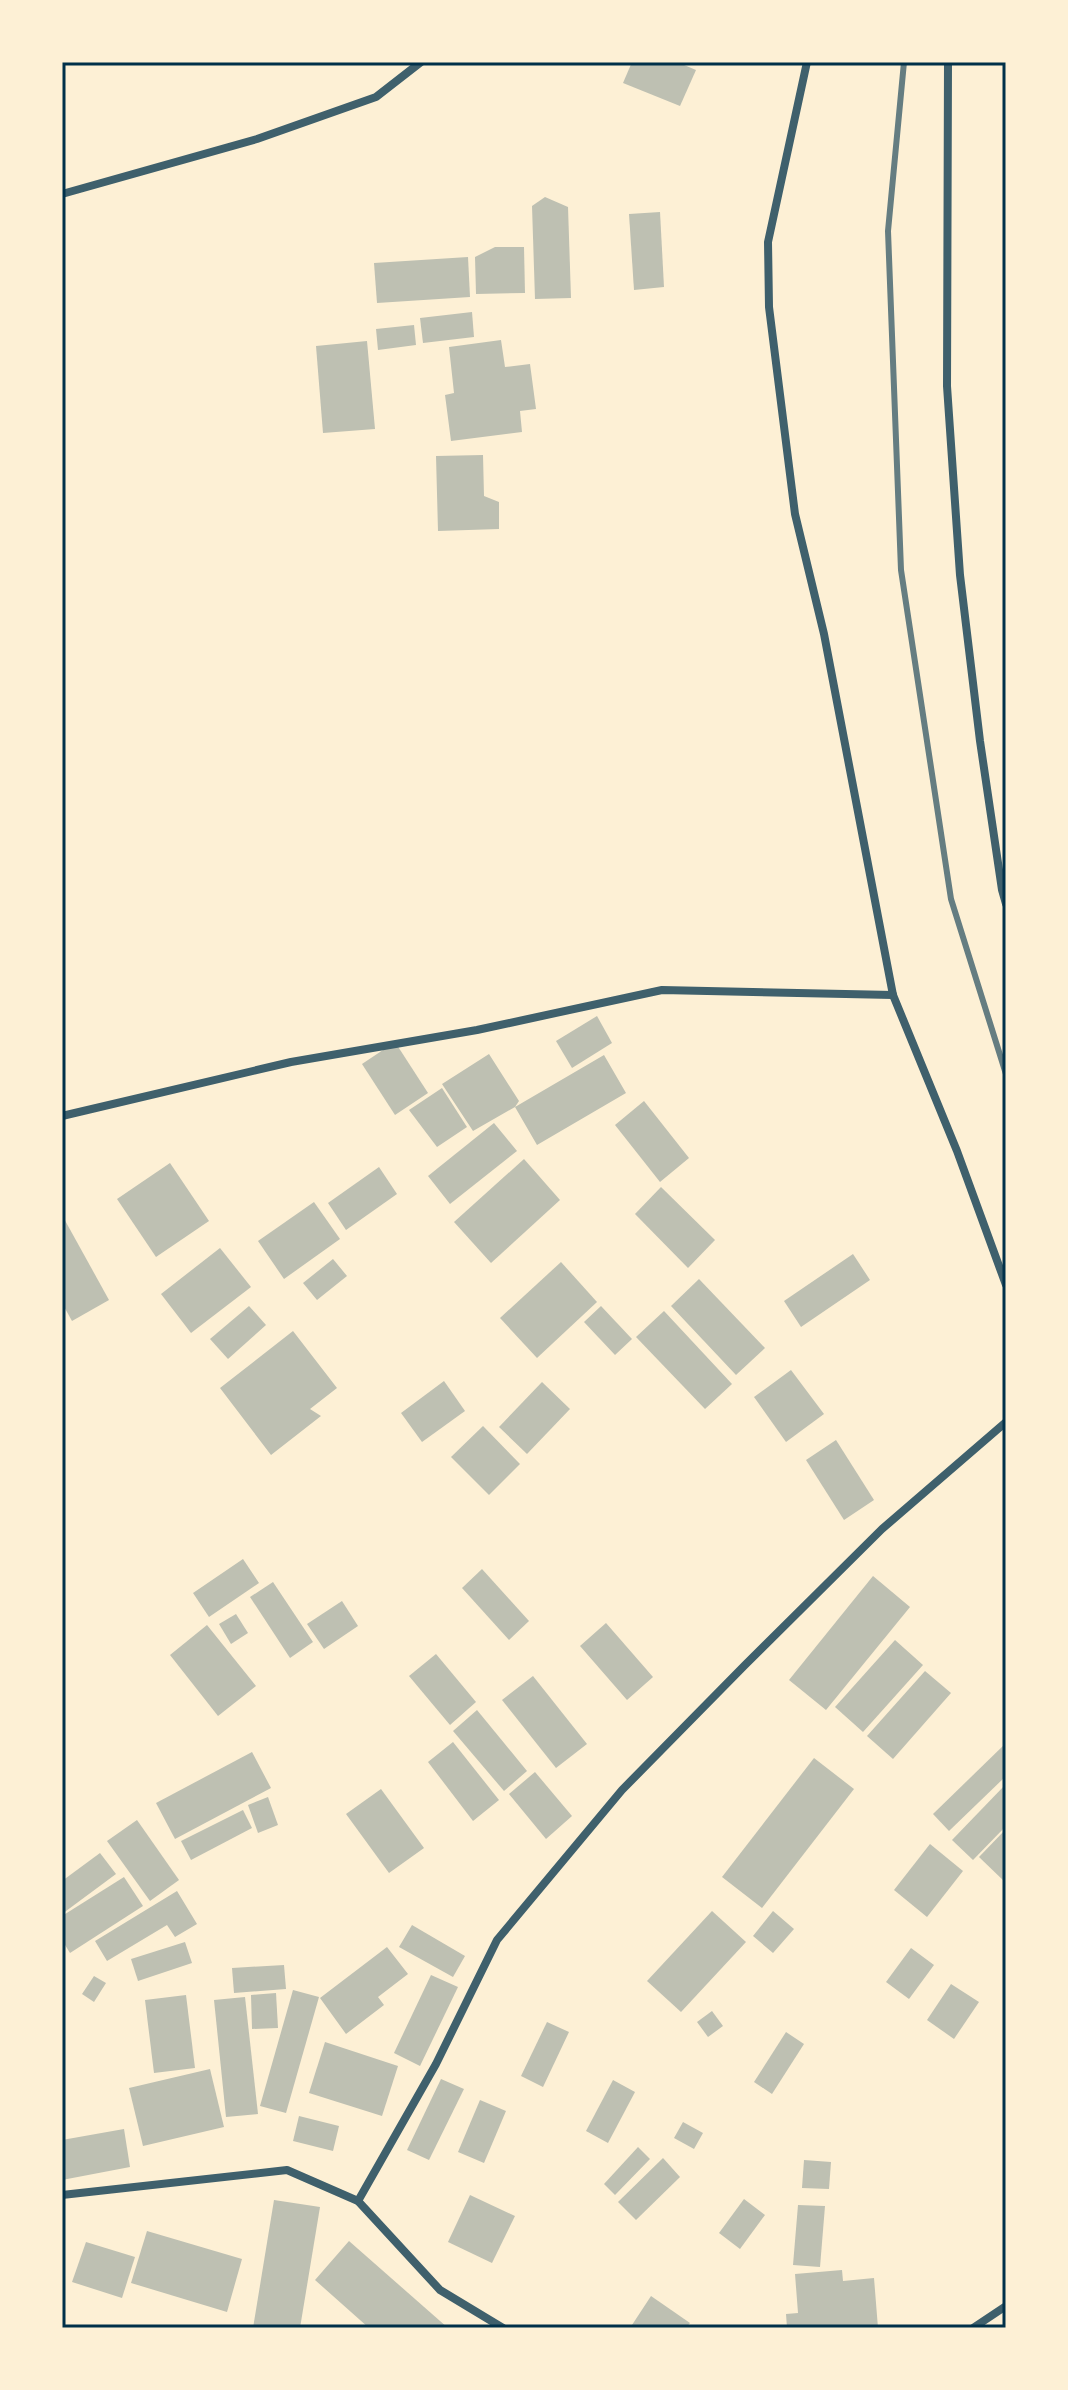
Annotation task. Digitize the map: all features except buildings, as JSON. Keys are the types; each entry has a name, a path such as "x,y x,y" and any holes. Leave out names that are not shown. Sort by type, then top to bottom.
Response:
{"street":[{"path":"62,194 257,139 376,97 421,62"},
{"path":"807,62 768,242 769,307 795,514 824,634 893,995 957,1151 1006,1285"},
{"path":"948,62 947,386 958,544 980,741 1006,904"},
{"path":"62,1116 291,1062 477,1030 662,990 893,995"},
{"path":"358,2201 436,2064 497,1940 622,1790 882,1529 1006,1422"},
{"path":"62,2195 287,2170 358,2201 440,2290 503,2328"},
{"path":"973,2328 1006,2306"}],"railway":[{"path":"904,62 888,231 901,570 951,899 1006,1074"}]}
